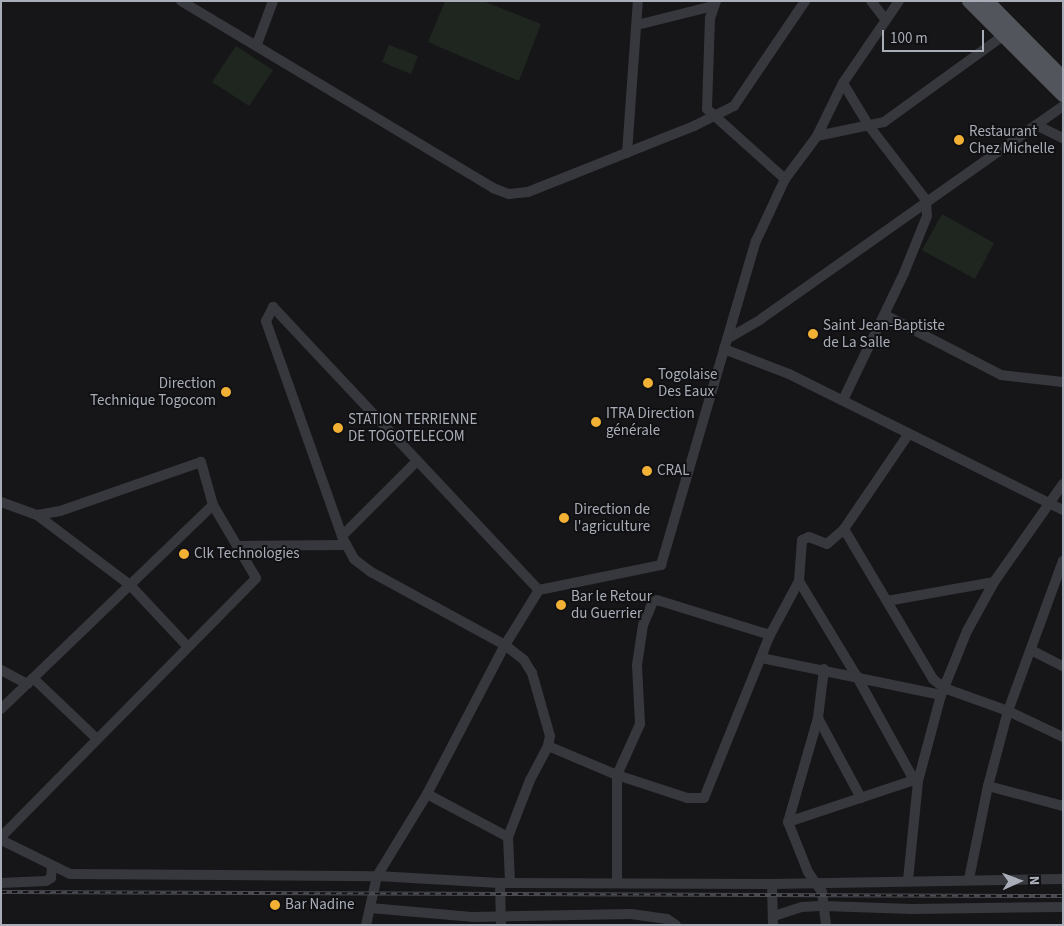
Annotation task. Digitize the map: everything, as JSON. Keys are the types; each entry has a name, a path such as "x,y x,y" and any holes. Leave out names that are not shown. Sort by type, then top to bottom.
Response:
{"main road":[{"path":"969,1 1063,95"},
{"path":"987,1 1063,78"}],"street":[{"path":"181,1 257,44 494,188 509,194 528,192 628,153 714,117 740,101 805,1"},
{"path":"257,44 273,1"},
{"path":"628,153 638,1"},
{"path":"871,1 886,20"},
{"path":"366,925 377,876 427,794 505,645 539,590 661,565 756,241 785,179 817,136 843,83 899,1"},
{"path":"637,24 715,4 706,104 714,117 785,179"},
{"path":"817,136 869,126 898,113 1004,35"},
{"path":"842,400 885,315 926,220 926,200 869,126 843,83"},
{"path":"727,339 761,319 926,200 1063,106"},
{"path":"1036,125 1063,138"},
{"path":"501,921 508,837 530,780 548,746 548,726 532,673 524,660 505,645 371,572 354,559 344,540 266,321 273,307 416,462 539,590"},
{"path":"885,315 1001,375 1063,382"},
{"path":"724,349 754,359 842,400 908,435 1063,510"},
{"path":"548,746 617,775 687,798 704,798 770,635 799,581 802,540 809,537 827,544 844,529 908,435"},
{"path":"37,515 60,511 202,462 213,505 255,574 255,580 96,738 1,838 52,867 70,874 377,876 505,883 772,884 969,878 1063,879"},
{"path":"239,546 344,540 416,462"},
{"path":"908,880 916,781 943,691 968,632 994,582 1063,484"},
{"path":"1,502 37,515 130,585 187,646"},
{"path":"1,709 213,505"},
{"path":"844,529 933,679 943,691"},
{"path":"969,878 988,786 1008,711 1063,561"},
{"path":"799,581 856,675 916,781"},
{"path":"887,601 994,582"},
{"path":"617,882 617,775 640,724 637,665 643,625 654,601 770,635"},
{"path":"1031,650 1063,666"},
{"path":"761,658 943,691 1008,711 1063,737"},
{"path":"824,669 818,718 788,822 808,872 816,883 824,906 826,925"},
{"path":"1,670 30,682 96,738"},
{"path":"818,718 861,798"},
{"path":"788,822 916,781"},
{"path":"988,786 1063,806"},
{"path":"427,794 508,837"},
{"path":"1,884 46,882 50,878 52,867"},
{"path":"772,884 774,920 802,907 824,906 912,909 1063,907"},
{"path":"370,908 501,921 631,914 667,919 676,925"},
{"path":"424,925 426,914"}],"shaded area":[{"path":"445,1 483,1 541,24 519,81 428,42"},
{"path":"389,45 418,56 411,74 382,62"},
{"path":"236,46 273,70 249,106 212,82"},
{"path":"942,214 994,243 975,279 922,250"}],"railway":[{"path":"1,892 1063,896"}],"place":[{"name":"Restaurant Chez Michelle","path":"959,140"},
{"name":"Saint Jean-Baptiste de La Salle","path":"813,334"},
{"name":"Togolaise Des Eaux","path":"648,383"},
{"name":"Direction Technique Togocom","path":"226,392"},
{"name":"ITRA Direction générale","path":"596,422"},
{"name":"STATION TERRIENNE DE TOGOTELECOM","path":"338,428"},
{"name":"CRAL","path":"647,471"},
{"name":"Direction de l'agriculture","path":"564,518"},
{"name":"Clk Technologies","path":"184,554"},
{"name":"Bar le Retour du Guerrier","path":"561,605"},
{"name":"Bar Nadine","path":"275,905"}]}
